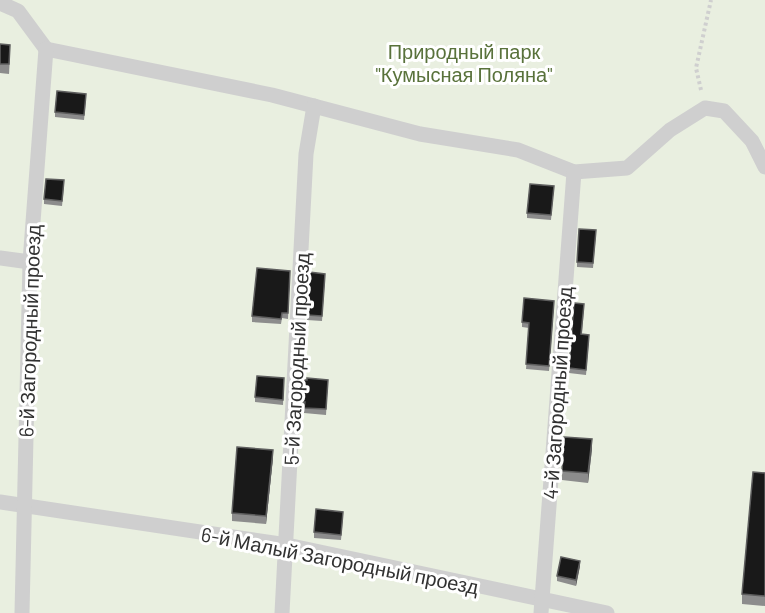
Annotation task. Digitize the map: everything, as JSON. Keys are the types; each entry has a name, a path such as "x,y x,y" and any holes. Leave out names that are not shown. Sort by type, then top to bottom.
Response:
{"lane":[{"path":"0,3 18,11 46,49 272,95 420,134 518,150 574,172 627,168 670,130 705,108 724,111 752,141 765,167"},
{"name":"6-й Загородный проезд","path":"22,613 30,262 46,49"},
{"name":"5-й Загородный проезд","path":"282,613 306,154 314,106"},
{"name":"4-й Загородный проезд","path":"541,607 574,172"},
{"path":"0,258 30,262"},
{"name":"6-й Малый Загородный проезд","path":"0,502 287,545 541,607 607,613"}],"path":[{"path":"705,108 696,68 711,0"}],"green space":[{"name":"Природный парк \"Кумысная Поляна\"","path":"0,0 765,0 765,613 0,613"}],"building":[{"path":"0,44 10,45 9,64 0,64"},
{"path":"57,91 86,94 84,115 55,112"},
{"path":"46,179 64,180 62,201 44,199"},
{"path":"530,184 554,186 551,215 527,213"},
{"path":"579,229 596,230 593,263 577,262"},
{"path":"257,268 290,271 288,313 282,313 281,319 252,316"},
{"path":"309,272 325,274 322,316 307,315"},
{"path":"524,298 554,301 549,366 526,364 529,323 522,322"},
{"path":"574,303 584,304 581,334 589,335 586,370 569,368"},
{"path":"257,376 284,378 283,400 255,397"},
{"path":"307,378 328,380 326,409 304,408 304,380"},
{"path":"564,437 592,439 588,473 562,471"},
{"path":"237,447 273,450 266,516 232,513"},
{"path":"753,472 765,473 765,596 742,594"},
{"path":"316,509 343,512 341,535 314,532"},
{"path":"561,557 580,561 576,580 557,576"}]}
